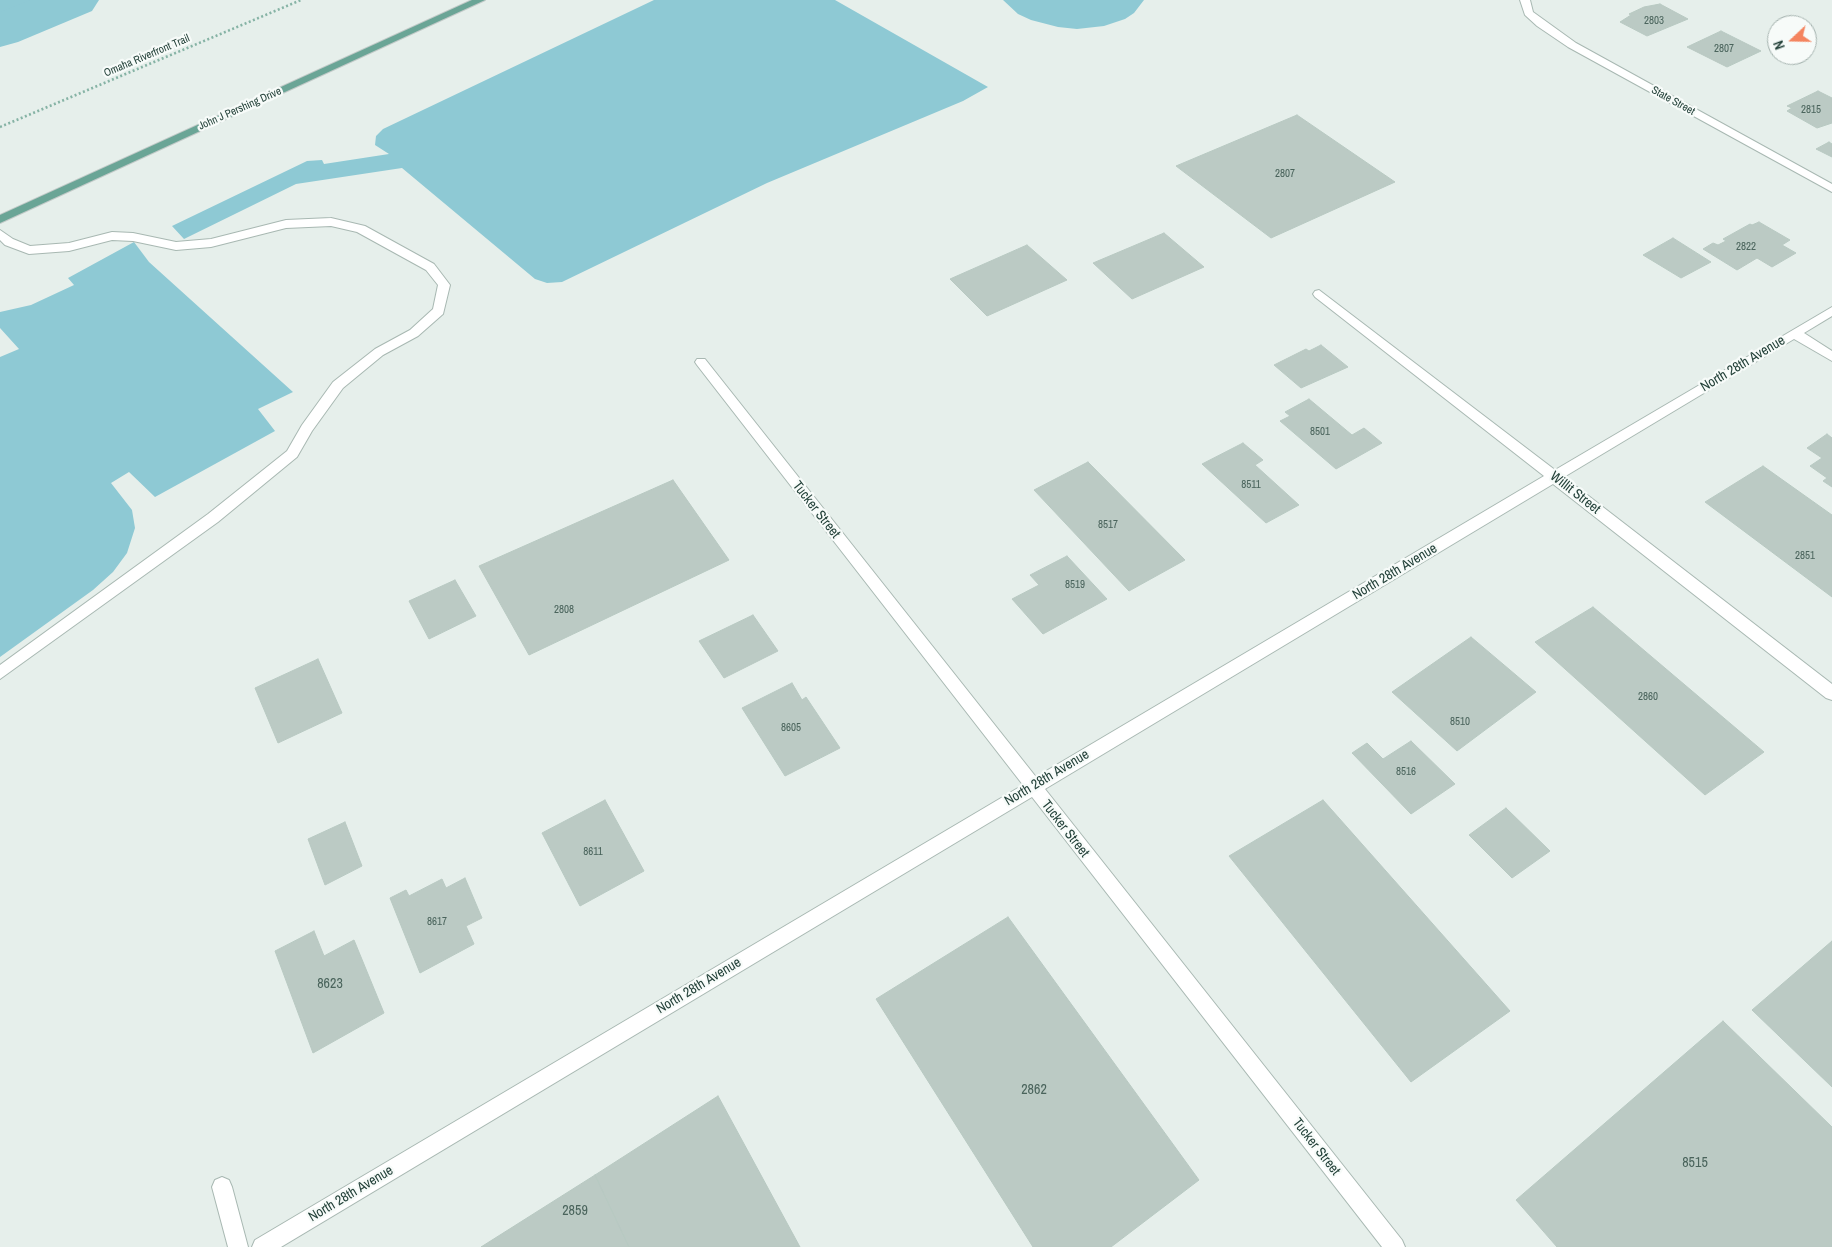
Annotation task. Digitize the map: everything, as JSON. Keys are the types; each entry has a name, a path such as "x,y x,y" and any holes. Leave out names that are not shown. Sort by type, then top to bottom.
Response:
{"main road":[{"name":"John J Pershing Drive","path":"0,219 480,0"}],"street":[{"name":"State Street","path":"1524,1 1528,13 1540,24 1572,45 1832,189"},
{"path":"0,234 9,242 29,250 69,247 112,236 132,237 176,246 211,243 286,224 331,222 361,229 430,267 444,285 438,311 414,333 378,352 338,386 307,428 292,454 213,518 0,674"},
{"name":"Willit Street","path":"1318,294 1832,692"},
{"name":"North 28th Avenue","path":"262,1247 1832,310"},
{"path":"1794,333 1832,357"},
{"name":"Tucker Street","path":"701,362 1032,787 1395,1247"},
{"path":"222,1187 238,1247"}],"path":[{"name":"Omaha Riverfront Trail","path":"0,127 301,0"}],"water":[{"path":"0,0 74,0 0,31"},
{"path":"654,0 835,0 988,87 963,101 767,183 562,282 547,283 535,279 402,168 296,184 184,239 172,226 307,161 322,160 324,164 389,154 375,145 376,136 383,129"},
{"path":"1003,0 1144,0 1134,13 1125,19 1104,26 1077,29 1058,27 1031,20 1018,14"},
{"path":"134,242 149,262 293,392 258,409 275,431 155,497 129,472 111,483 132,510 135,528 127,553 113,572 93,590 0,657 0,357 19,349 0,328 0,312 31,305 74,285 68,278"}],"building":[{"path":"1660,4 1688,19 1647,36 1620,22 1631,15 1629,14 1644,7"},
{"path":"1721,31 1761,51 1727,67 1687,47"},
{"path":"1818,91 1832,98 1832,123 1817,128 1787,111 1792,108 1787,106"},
{"path":"1297,115 1395,182 1271,238 1176,166"},
{"path":"1829,142 1832,144 1832,157 1816,149"},
{"path":"1759,222 1790,240 1782,245 1796,253 1772,267 1757,258 1737,270 1703,249 1713,243 1718,245 1726,241 1723,239 1750,224"},
{"path":"1164,233 1204,267 1132,299 1093,263"},
{"path":"1673,238 1711,262 1681,278 1643,255"},
{"path":"1027,245 1067,280 987,316 950,279"},
{"path":"1321,345 1348,367 1301,388 1274,365 1306,349 1309,351"},
{"path":"1309,399 1352,435 1364,428 1382,443 1336,469 1280,421 1290,416 1285,412"},
{"path":"1827,434 1832,438 1832,487 1823,481 1827,478 1810,466 1822,458 1807,448"},
{"path":"1243,443 1263,460 1255,465 1299,505 1266,523 1202,464"},
{"path":"1088,462 1185,560 1129,591 1034,490"},
{"path":"1763,466 1832,515 1832,597 1705,502"},
{"path":"673,480 729,560 529,655 479,566"},
{"path":"1067,556 1107,599 1043,634 1012,599 1039,585 1030,575"},
{"path":"455,580 476,616 429,639 409,601"},
{"path":"1593,607 1764,752 1705,795 1535,642"},
{"path":"753,615 778,651 724,678 699,641"},
{"path":"1471,637 1536,692 1457,751 1392,692"},
{"path":"318,659 342,713 278,743 255,688"},
{"path":"792,683 802,700 806,697 840,748 785,776 742,708"},
{"path":"1411,741 1455,784 1411,814 1352,753 1367,743 1383,759"},
{"path":"605,800 644,871 580,906 542,833"},
{"path":"1323,800 1510,1011 1411,1082 1229,856"},
{"path":"1506,808 1550,851 1512,878 1469,835"},
{"path":"345,822 362,866 325,885 308,839"},
{"path":"465,878 482,918 466,926 474,944 420,973 390,898 406,890 409,896 442,879 446,888"},
{"path":"1008,917 1199,1180 1111,1247 1033,1247 876,999"},
{"path":"314,931 324,956 354,940 384,1013 313,1053 275,951"},
{"path":"1832,941 1832,1087 1752,1010"},
{"path":"1723,1021 1832,1127 1832,1247 1557,1247 1516,1200"},
{"path":"718,1096 800,1247 629,1247 595,1175"},
{"path":"595,1175 629,1247 481,1247"}],"waterway":[{"path":"0,31 74,0"}]}
